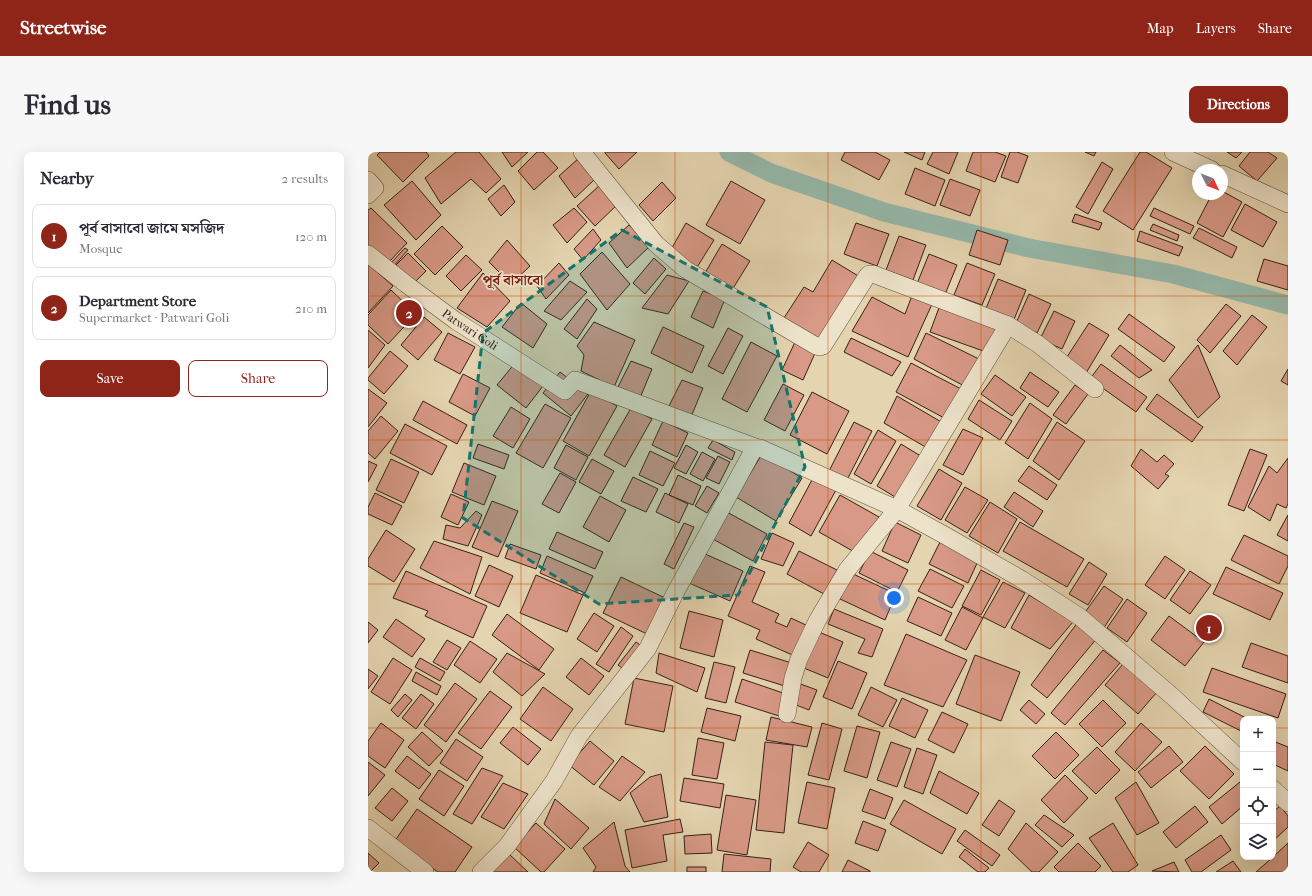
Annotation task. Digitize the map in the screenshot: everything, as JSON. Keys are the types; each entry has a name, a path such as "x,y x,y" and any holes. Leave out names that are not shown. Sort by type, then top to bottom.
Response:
{"street":[{"path":"582,152 656,244 684,269 816,346 823,346 867,276 869,274 873,274 1008,325 1038,344 1095,389"},
{"path":"1173,152 1199,164"},
{"path":"1228,177 1288,204"},
{"path":"368,180 375,188 368,195"},
{"name":"Patwari Goli","path":"368,254 456,321 565,391 574,380 755,447"},
{"path":"787,714 793,678 799,659 817,621 848,570 897,509 1008,325"},
{"path":"481,872 507,846 554,780 579,736 648,648 674,595 755,447 897,509 1021,579 1080,617 1172,696 1240,759"},
{"path":"1276,792 1288,803"},
{"path":"368,828 425,872"}],"highlighted area":[{"path":"622,230 767,307 805,467 738,595 599,604 463,518 483,333"}],"building":[{"path":"380,152 426,152 429,156 403,182 377,155"},
{"path":"456,152 479,152 501,179 486,193 471,179 441,204 425,178"},
{"path":"502,152 528,152 512,167"},
{"path":"537,152 543,152 558,168 534,190 518,171"},
{"path":"605,152 637,152 619,169"},
{"path":"845,152 875,152 890,160 879,180 841,160"},
{"path":"904,152 925,152 922,160"},
{"path":"933,152 958,152 949,174 927,164"},
{"path":"973,152 995,152 1006,156 995,182 966,171"},
{"path":"1010,152 1017,152 1028,156 1018,183 1001,177"},
{"path":"1085,152 1096,152 1094,156"},
{"path":"1140,152 1146,152 1172,168 1133,230 1103,211"},
{"path":"1227,152 1242,152 1236,158"},
{"path":"1250,152 1268,152 1277,158 1257,181 1239,166"},
{"path":"579,158 595,179 575,198 559,176"},
{"path":"1102,162 1113,169 1088,214 1076,207"},
{"path":"915,168 945,180 935,206 905,194"},
{"path":"950,179 980,190 970,216 940,205"},
{"path":"412,181 441,215 416,240 384,205"},
{"path":"731,181 765,200 740,244 706,225"},
{"path":"662,182 676,198 653,221 639,205"},
{"path":"504,185 515,202 501,216 488,199"},
{"path":"600,185 618,204 595,226 577,206"},
{"path":"1228,194 1242,202 1223,237 1197,223 1209,200 1228,200"},
{"path":"1245,204 1277,222 1263,247 1231,230"},
{"path":"371,208 407,243 388,263 368,246 368,210"},
{"path":"574,208 587,222 567,243 553,225"},
{"path":"1154,208 1194,226 1190,234 1150,216"},
{"path":"1075,214 1102,223 1099,230 1072,222"},
{"path":"686,223 714,240 696,269 669,253"},
{"path":"856,223 889,234 877,266 844,254"},
{"path":"1153,224 1179,235 1177,241 1150,230"},
{"path":"629,225 650,246 627,268 609,243"},
{"path":"442,226 463,247 435,275 414,254"},
{"path":"1199,228 1237,247 1232,258 1193,238"},
{"path":"593,229 601,240 583,260 574,249"},
{"path":"977,230 1008,240 1000,265 969,255"},
{"path":"1140,231 1183,247 1179,256 1137,241"},
{"path":"899,236 926,245 913,280 886,270"},
{"path":"507,240 530,266 511,284 489,262"},
{"path":"722,244 750,261 732,290 705,273"},
{"path":"405,248 408,250 393,267 390,264"},
{"path":"602,252 630,284 607,310 580,274"},
{"path":"408,253 426,271 411,286 392,269"},
{"path":"929,254 957,265 944,297 916,286"},
{"path":"466,255 482,270 461,291 446,276"},
{"path":"654,258 666,269 645,294 633,283"},
{"path":"1264,259 1288,266 1288,290 1257,281"},
{"path":"832,260 860,277 818,343 782,321 804,287 813,292"},
{"path":"559,263 569,275 546,299 537,286"},
{"path":"967,263 995,274 982,305 954,295"},
{"path":"368,264 393,286 368,313"},
{"path":"483,273 510,301 487,327 457,308"},
{"path":"667,275 689,281 668,314 642,308"},
{"path":"998,279 1026,290 1013,322 985,311"},
{"path":"570,281 587,292 561,320 544,311"},
{"path":"391,290 416,314 388,344 368,325 368,315"},
{"path":"703,291 725,299 713,328 691,317"},
{"path":"913,293 933,302 908,357 852,331 872,297 905,314"},
{"path":"1029,294 1051,304 1037,333 1016,323"},
{"path":"587,299 597,309 577,339 564,329"},
{"path":"521,303 547,324 533,348 502,327"},
{"path":"1226,304 1241,316 1210,353 1197,340"},
{"path":"940,305 998,327 986,352 930,332"},
{"path":"1054,311 1075,321 1062,349 1040,339"},
{"path":"1129,314 1175,347 1164,362 1118,329"},
{"path":"1252,315 1267,327 1237,365 1223,351"},
{"path":"424,317 442,332 418,360 401,345"},
{"path":"594,322 635,340 614,387 581,371 584,355 577,346"},
{"path":"1089,323 1109,335 1086,373 1065,360"},
{"path":"663,327 704,346 692,373 651,353"},
{"path":"728,328 743,336 723,374 708,366"},
{"path":"368,330 385,345 368,368"},
{"path":"448,333 475,347 460,374 434,360"},
{"path":"926,333 981,360 966,387 914,359"},
{"path":"851,338 901,362 892,376 844,352"},
{"path":"751,342 777,356 747,412 722,399"},
{"path":"795,342 816,351 803,380 782,370"},
{"path":"1120,345 1152,370 1139,378 1111,356"},
{"path":"1198,345 1220,397 1198,418 1169,380"},
{"path":"390,351 408,366 384,394 368,380 368,378"},
{"path":"631,361 652,369 640,398 618,387"},
{"path":"515,363 543,386 526,408 497,385"},
{"path":"911,363 963,390 946,419 896,392"},
{"path":"1101,364 1147,397 1136,412 1090,379"},
{"path":"1288,369 1288,385 1281,381"},
{"path":"560,372 588,394 571,416 543,393"},
{"path":"1030,372 1059,392 1048,407 1020,388"},
{"path":"463,374 490,388 475,416 449,402"},
{"path":"995,375 1026,397 1012,416 981,394"},
{"path":"682,380 703,388 691,417 669,406"},
{"path":"783,384 804,395 785,431 764,420"},
{"path":"1075,385 1088,394 1066,424 1053,415"},
{"path":"368,389 387,403 368,427"},
{"path":"591,391 617,406 589,456 563,441"},
{"path":"812,392 849,411 827,454 790,435"},
{"path":"1157,394 1203,427 1192,442 1146,409"},
{"path":"897,396 943,423 929,449 884,423"},
{"path":"979,400 1012,421 1000,440 968,419"},
{"path":"423,401 467,425 457,444 413,420"},
{"path":"1030,403 1052,419 1028,459 1005,443"},
{"path":"545,404 571,418 543,468 516,453"},
{"path":"511,407 530,419 513,448 493,436"},
{"path":"631,408 652,419 625,467 604,455"},
{"path":"381,416 398,431 375,459 368,453 368,431"},
{"path":"663,421 688,433 677,457 652,445"},
{"path":"854,422 872,431 847,480 829,471"},
{"path":"1057,422 1085,441 1059,480 1033,461"},
{"path":"405,424 447,446 432,475 390,453"},
{"path":"963,429 983,438 963,475 943,465"},
{"path":"878,430 896,441 871,484 854,474"},
{"path":"713,440 735,452 732,460 708,448"},
{"path":"478,444 509,455 504,469 473,458"},
{"path":"901,444 924,458 900,500 877,486"},
{"path":"566,445 588,457 576,480 554,468"},
{"path":"686,445 698,452 686,474 674,468"},
{"path":"1141,449 1157,462 1164,455 1174,464 1165,474 1169,476 1158,489 1131,466"},
{"path":"1250,449 1267,455 1244,511 1228,505"},
{"path":"650,451 675,463 663,486 639,475"},
{"path":"702,452 715,459 703,481 690,474"},
{"path":"762,454 802,478 776,521 736,497"},
{"path":"718,456 730,462 719,484 706,478"},
{"path":"1288,458 1288,504 1286,508 1277,504 1270,521 1248,507 1269,466 1277,473"},
{"path":"391,459 419,472 404,503 376,490"},
{"path":"592,459 614,471 601,494 579,482"},
{"path":"368,461 377,465 368,482"},
{"path":"464,463 496,476 484,505 452,492"},
{"path":"1029,466 1057,485 1047,500 1018,481"},
{"path":"939,469 962,483 941,520 917,506"},
{"path":"560,473 576,482 559,513 542,504"},
{"path":"678,475 701,486 693,505 669,495"},
{"path":"633,477 658,489 646,512 621,501"},
{"path":"813,478 836,490 811,536 789,523"},
{"path":"707,486 719,493 707,513 695,506"},
{"path":"965,487 988,500 967,533 945,520"},
{"path":"1014,492 1043,511 1033,527 1004,507"},
{"path":"375,493 402,506 392,525 368,514 368,507"},
{"path":"665,493 688,504 679,523 656,512"},
{"path":"451,494 469,502 458,525 441,517"},
{"path":"840,495 879,517 858,554 819,532"},
{"path":"600,496 626,510 609,542 583,527"},
{"path":"492,501 518,511 498,557 472,547"},
{"path":"990,502 1017,519 998,553 969,536"},
{"path":"476,511 482,515 468,546 443,539 446,525 460,528"},
{"path":"725,511 767,534 753,561 711,538"},
{"path":"1288,515 1288,541 1277,535"},
{"path":"895,522 921,535 908,563 882,551"},
{"path":"1020,522 1084,559 1067,587 1003,551"},
{"path":"684,523 694,527 674,569 664,564"},
{"path":"386,530 415,549 394,582 368,566 368,559"},
{"path":"557,532 603,552 595,569 549,549"},
{"path":"772,533 794,543 783,566 761,559"},
{"path":"1244,535 1288,556 1288,566 1279,584 1231,560"},
{"path":"434,541 482,557 470,594 420,568"},
{"path":"940,542 978,561 968,583 929,564"},
{"path":"510,544 541,555 536,569 505,558"},
{"path":"799,551 837,570 824,594 787,574"},
{"path":"870,551 908,570 897,592 859,573"},
{"path":"703,553 743,571 730,601 689,583"},
{"path":"547,556 593,576 585,593 540,573"},
{"path":"1165,556 1185,570 1165,599 1145,585"},
{"path":"1089,562 1107,574 1088,605 1069,594"},
{"path":"489,565 513,576 499,607 475,596"},
{"path":"750,566 765,572 752,602 779,614 775,622 787,627 791,618 810,627 797,657 756,639 760,630 728,616"},
{"path":"1226,567 1283,593 1270,620 1213,594"},
{"path":"930,569 964,586 952,608 918,591"},
{"path":"981,570 1000,580 981,615 962,606"},
{"path":"406,571 487,606 473,638 425,616 428,611 393,598"},
{"path":"1190,571 1211,585 1190,614 1170,600"},
{"path":"851,573 896,594 885,620 840,599"},
{"path":"536,575 583,595 567,632 520,613"},
{"path":"621,577 665,598 647,634 603,613"},
{"path":"1003,582 1025,593 1005,628 983,617"},
{"path":"1104,586 1123,599 1103,629 1083,615"},
{"path":"1029,595 1073,622 1050,649 1011,628"},
{"path":"918,597 952,613 941,636 907,621"},
{"path":"1127,599 1147,613 1127,642 1107,628"},
{"path":"962,607 983,618 966,650 945,640"},
{"path":"834,609 883,629 872,657 858,653 865,639 828,624"},
{"path":"689,611 723,620 714,657 680,648"},
{"path":"594,613 614,626 597,652 577,639"},
{"path":"507,614 554,649 539,670 492,635"},
{"path":"1169,616 1204,642 1185,666 1151,640"},
{"path":"396,619 425,639 412,657 383,637"},
{"path":"368,622 378,630 368,643"},
{"path":"1078,622 1098,637 1047,698 1031,685"},
{"path":"621,627 633,636 609,672 596,664"},
{"path":"814,630 843,642 828,678 799,666"},
{"path":"906,634 967,660 943,707 884,685"},
{"path":"447,640 461,648 447,670 433,662"},
{"path":"470,641 497,659 480,683 454,665"},
{"path":"636,642 643,647 626,671 618,665"},
{"path":"1251,643 1288,656 1288,683 1242,667"},
{"path":"750,650 795,664 788,687 743,673"},
{"path":"1103,650 1120,663 1065,725 1051,713"},
{"path":"507,653 545,674 522,696 493,672"},
{"path":"659,653 705,668 697,692 656,673"},
{"path":"975,655 1020,672 1001,721 956,704"},
{"path":"393,658 412,670 390,704 371,692"},
{"path":"420,658 445,672 440,681 415,667"},
{"path":"581,658 604,676 589,695 566,677"},
{"path":"838,661 867,673 852,709 823,697"},
{"path":"714,662 735,667 726,703 705,698"},
{"path":"1123,664 1157,692 1138,714 1105,685"},
{"path":"1212,668 1286,694 1278,718 1276,716 1203,692"},
{"path":"368,669 378,676 368,689"},
{"path":"416,672 441,686 437,695 412,681"},
{"path":"634,678 673,686 664,732 625,724"},
{"path":"742,679 786,694 779,716 735,702"},
{"path":"795,682 817,690 809,710 791,703"},
{"path":"455,683 477,699 446,742 424,725"},
{"path":"543,687 573,709 551,741 520,719"},
{"path":"871,687 897,700 883,727 858,715"},
{"path":"490,691 512,707 481,749 458,733"},
{"path":"405,694 412,700 398,717 391,710"},
{"path":"421,694 434,704 416,729 402,718"},
{"path":"902,698 928,710 915,738 889,726"},
{"path":"1209,699 1242,716 1240,716 1240,730 1203,712"},
{"path":"1029,700 1045,714 1036,724 1020,710"},
{"path":"1103,700 1126,723 1102,747 1079,724"},
{"path":"707,708 741,716 735,741 701,732"},
{"path":"942,712 968,724 954,753 928,740"},
{"path":"771,717 812,727 807,747 766,740"},
{"path":"381,723 404,740 385,768 368,756 368,741"},
{"path":"822,723 842,729 829,780 808,775"},
{"path":"1141,723 1162,742 1135,771 1115,752"},
{"path":"857,726 880,732 867,778 844,771"},
{"path":"513,727 541,749 528,765 500,743"},
{"path":"422,732 443,751 429,766 408,747"},
{"path":"1056,732 1079,755 1055,779 1032,756"},
{"path":"698,738 724,743 717,779 692,775"},
{"path":"456,739 483,757 467,781 440,763"},
{"path":"590,741 614,761 594,785 569,765"},
{"path":"765,742 793,745 784,833 756,830"},
{"path":"891,742 911,749 897,787 877,780"},
{"path":"1276,742 1288,747 1288,771 1276,765"},
{"path":"1169,746 1183,762 1151,788 1138,772"},
{"path":"1205,746 1234,774 1209,799 1180,771"},
{"path":"1097,747 1120,770 1096,794 1072,771"},
{"path":"917,748 937,755 923,794 904,787"},
{"path":"407,756 431,774 419,789 395,771"},
{"path":"622,756 645,772 620,801 599,787"},
{"path":"368,762 385,775 368,796"},
{"path":"482,768 503,776 472,824 453,814"},
{"path":"439,770 464,786 444,816 419,799"},
{"path":"939,771 979,793 967,814 930,793"},
{"path":"661,774 668,817 644,822 630,793 650,777"},
{"path":"1065,775 1088,798 1064,823 1041,800"},
{"path":"684,778 724,784 720,808 680,801"},
{"path":"807,782 835,788 827,829 798,823"},
{"path":"1136,782 1159,823 1137,835 1115,798"},
{"path":"1240,782 1240,809 1222,824 1209,807"},
{"path":"503,783 528,794 504,829 481,817"},
{"path":"392,788 408,801 392,821 375,808"},
{"path":"870,789 893,798 885,819 862,811"},
{"path":"726,795 756,800 747,855 717,850"},
{"path":"555,799 589,828 571,849 544,824"},
{"path":"904,800 956,829 942,854 890,824"},
{"path":"999,800 1015,811 999,836 982,825"},
{"path":"1195,806 1208,822 1176,848 1163,832"},
{"path":"1280,806 1288,816 1288,827 1276,838 1276,824 1276,809"},
{"path":"417,809 472,847 455,872 438,872 394,842"},
{"path":"1044,815 1074,835 1062,847 1035,825"},
{"path":"680,819 683,832 663,835 667,861 632,868 625,830"},
{"path":"863,821 886,830 878,851 855,843"},
{"path":"614,822 625,866 630,872 593,872 596,867 583,848"},
{"path":"536,823 565,849 544,872 541,872 514,847"},
{"path":"1026,823 1058,852 1039,872 1032,872 1008,849"},
{"path":"1113,823 1138,865 1128,872 1113,872 1089,838"},
{"path":"965,830 1000,855 992,866 957,841"},
{"path":"711,834 712,853 685,854 684,836"},
{"path":"1221,835 1231,850 1201,872 1192,872 1185,860"},
{"path":"808,842 829,855 819,872 801,872 793,867"},
{"path":"1078,843 1101,866 1095,872 1059,872 1054,867"},
{"path":"1288,843 1288,872 1256,872 1270,860 1276,860 1276,854"},
{"path":"965,849 989,868 985,872 978,872 959,857"},
{"path":"368,853 379,863 370,872 368,872"},
{"path":"509,854 528,872 492,872"},
{"path":"724,854 771,859 770,872 722,872"},
{"path":"848,860 870,871 870,872 842,872"},
{"path":"1233,861 1241,872 1216,872"},
{"path":"1174,862 1179,872 1152,871"},
{"path":"687,867 706,867 706,872 687,872"}],"waterway":[{"path":"729,152 771,173 884,212 1029,248 1173,274 1288,305"}],"place":[{"name":"Department Store","path":"409,313"},
{"name":"পূর্ব বাসাবো জামে মসজিদ","path":"1209,628"}],"district":[{"name":"পূর্ব বাসাবো","path":"513,280"}]}
